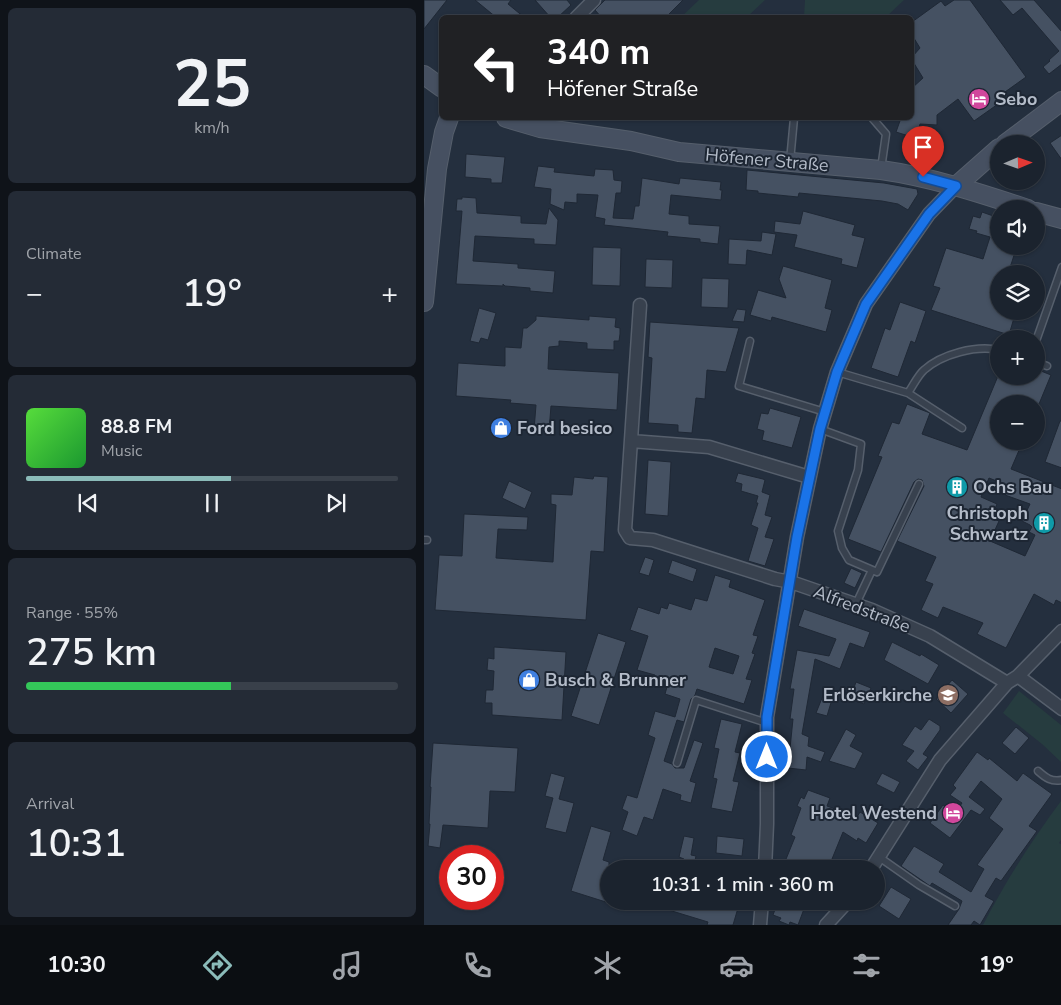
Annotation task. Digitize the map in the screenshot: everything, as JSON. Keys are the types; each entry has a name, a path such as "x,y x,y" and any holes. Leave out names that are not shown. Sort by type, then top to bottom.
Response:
{"main road":[{"path":"424,75 439,86"},
{"path":"1017,135 1061,101"},
{"path":"424,302 437,169 448,120"},
{"name":"Höfener Straße","path":"519,120 561,132 631,141 672,151 881,170 923,177 1000,200"},
{"path":"956,186 990,156"},
{"path":"1045,215 1061,219"}],"street":[{"path":"579,15 594,0"},
{"path":"766,860 767,723 797,537 820,429 837,372 866,304 929,214 956,186"},
{"path":"640,306 631,441 709,447 809,477"},
{"name":"Alfredstraße","path":"631,441 625,530 630,538 653,540 775,580 790,582 872,610 930,636 1012,679 1061,709"},
{"path":"877,860 940,760 1012,679 1061,631"},
{"path":"760,925 761,910"},
{"path":"826,925 840,910"}],"lane":[{"path":"789,162 794,120"},
{"path":"874,120 886,134 881,170"},
{"path":"1040,330 1061,267"},
{"path":"750,341 739,386 825,412"},
{"path":"908,393 924,370 946,356 972,348 990,349"},
{"path":"837,372 908,393 962,428"},
{"path":"820,429 861,444 858,470 838,531 842,548 849,560 877,572 919,484"},
{"path":"856,604 872,570"},
{"path":"677,764 696,700 767,723"},
{"path":"1038,771 1048,779 1054,781 1061,780"},
{"path":"879,857 919,885 955,906"}],"green space":[{"path":"699,0 765,0 749,15 683,15"},
{"path":"805,0 904,0 888,15 804,15"},
{"path":"1019,691 1061,725 1061,762 1003,713"},
{"path":"1061,801 1061,840 1059,843 1062,845 1061,925 983,925 1019,862"}],"building":[{"path":"424,0 447,0 424,29"},
{"path":"475,0 511,0 508,4 521,15 493,15"},
{"path":"535,0 567,0 571,5 560,15 548,15"},
{"path":"605,0 683,0 668,15 599,15 595,10"},
{"path":"954,0 970,0 1026,77 1005,92 1008,97 974,121 958,99 937,115 937,125 920,124 914,144 912,143 912,137 896,132 900,120 914,120 914,86 923,78 914,63 914,55 920,48 914,38 914,21 941,1 945,6"},
{"path":"1000,0 1034,0 1062,32 1062,64 1049,74 1043,67 1059,51 1022,8 1013,15"},
{"path":"1062,135 1062,160 1050,143"},
{"path":"466,154 505,157 502,183 491,183 491,179 465,177"},
{"path":"538,166 555,168 554,172 594,176 595,169 613,170 614,180 622,181 621,193 616,193 613,218 633,219 635,206 639,206 642,178 679,184 680,178 721,182 721,200 671,195 669,214 689,216 689,224 720,226 718,244 700,242 700,239 667,236 668,232 604,225 605,219 595,217 598,195 577,194 577,203 565,202 564,210 550,204 551,189 534,187"},
{"path":"747,170 884,183 917,189 918,194 908,210 898,204 882,201 799,193 798,197 758,193 758,191 746,190"},
{"path":"462,197 476,198 477,213 521,216 521,223 546,224 549,208 558,220 556,245 534,244 534,239 475,236 473,261 518,264 518,268 555,271 553,293 530,291 530,288 505,286 503,284 503,286 456,284 462,211 456,211 457,199 462,199"},
{"path":"803,211 855,225 852,235 865,238 857,268 841,264 842,259 794,247 797,235 774,232 775,221 800,224"},
{"path":"982,212 990,215 990,237 969,229 973,216 980,218"},
{"path":"762,232 776,234 772,255 747,250 746,265 728,264 729,239 761,241"},
{"path":"990,237 990,255 1014,255 1011,265 990,265 990,320 1013,320 1010,330 993,330 931,310 940,288 933,286 946,248 983,259"},
{"path":"593,247 621,248 620,286 592,285"},
{"path":"646,259 673,260 672,288 645,287"},
{"path":"783,266 832,280 825,308 832,310 826,332 772,317 771,321 750,315 758,290 786,298 779,279"},
{"path":"702,278 729,279 728,308 701,307"},
{"path":"900,302 926,311 915,343 911,341 898,377 871,368 885,328 890,330"},
{"path":"479,308 496,313 488,340 481,338 479,343 470,341"},
{"path":"737,309 746,310 744,322 732,321"},
{"path":"536,316 589,320 589,316 616,318 615,327 620,328 620,334 619,341 614,341 614,350 587,349 587,343 559,341 559,346 549,347 548,369 619,373 617,410 551,406 549,431 534,430 536,405 510,403 511,400 456,396 458,363 505,366 505,347 521,348 523,328 527,328 536,320"},
{"path":"650,322 739,328 726,372 707,370 705,399 696,398 692,433 678,432 678,425 648,423 652,358 648,357"},
{"path":"1045,373 1051,375 1043,395 990,395 994,385 1045,385"},
{"path":"990,395 990,450 1019,450 1011,469 1062,489 1062,603 1056,600 1054,605 1034,594 1006,648 977,634 983,623 943,607 938,618 921,610 933,584 925,581 936,557 897,541 924,486 922,480 918,479 914,482 881,552 848,539 882,457 878,456 892,422 899,424 907,404 930,413 922,434 967,450","holes":["989,478 1009,486 1005,495 1030,504 1022,521 1032,527 1029,532 1035,535 1025,556 990,541 999,521 991,518 997,504 981,497"]},
{"path":"770,408 801,417 792,448 762,440 764,431 757,429 761,413 768,414"},
{"path":"1060,421 1062,421 1062,468 1045,462"},
{"path":"648,460 671,462 668,516 645,514"},
{"path":"738,473 765,480 762,492 770,495 765,515 772,517 765,537 774,539 765,566 748,561 758,528 751,525 758,503 756,503 758,496 741,491 742,484 735,482"},
{"path":"594,476 608,477 604,552 591,551 586,620 435,610 439,555 462,556 464,514 528,517 527,530 498,529 496,558 553,562 556,505 551,504 551,494 572,495 574,477 593,479"},
{"path":"509,481 532,492 525,509 502,498"},
{"path":"645,557 654,560 649,576 639,573"},
{"path":"672,560 697,569 693,582 668,573"},
{"path":"851,568 862,573 855,588 844,583"},
{"path":"715,575 731,580 729,587 765,600 753,635 758,636 752,653 755,654 746,679 752,680 744,704 697,689 691,699 684,722 677,720 664,761 672,764 675,768 684,768 694,740 703,743 690,781 696,783 691,803 680,800 681,795 663,789 653,820 644,817 637,836 622,830 628,812 622,809 627,795 637,798 655,738 648,735 655,711 675,717 680,699 665,694 667,687 653,682 655,675 637,670 648,636 630,630 638,607 659,614 661,607 667,609 669,603 691,610 695,598 707,601","holes":["715,648 739,656 733,674 709,667"]},
{"path":"804,609 870,632 864,648 850,643 840,669 815,659 802,734 809,737 808,746 825,752 821,762 807,757 806,770 788,768 793,719 790,719 794,689 790,689 797,650 829,656 836,639 798,626"},
{"path":"598,633 626,642 599,725 571,716"},
{"path":"892,642 920,656 921,654 939,665 928,684 884,660"},
{"name":"Busch & Brunner","path":"494,647 566,652 562,720 492,715 492,703 485,703 486,690 493,690 494,671 487,670 488,658 494,659"},
{"path":"952,680 968,694 951,713 936,699"},
{"path":"856,682 871,688 864,704 850,699"},
{"path":"824,693 833,696 827,716 816,713"},
{"path":"721,719 742,724 735,752 740,753 733,781 739,782 732,812 711,808 717,779 713,778 719,749 714,748"},
{"path":"929,719 940,726 940,730 923,754 928,757 918,770 906,761 914,751 902,745 915,726 921,730"},
{"path":"1016,727 1029,738 1015,754 1002,743"},
{"path":"846,729 856,735 850,746 863,753 855,769 829,761"},
{"path":"433,743 518,748 515,792 490,791 488,828 443,825 439,848 428,846"},
{"path":"977,752 988,760 989,758 1017,781 1023,773 1052,794 1029,826 1037,831 1001,881 996,878 985,896 994,901 980,925 974,921 971,925 948,925 962,901 932,883 930,886 901,866 914,846 944,864 939,872 971,892 984,869 977,865 1003,829 989,818 1002,799 981,781 969,797 985,809 980,815 971,810 950,838 930,823 943,805 956,812 962,803 950,795 956,788 953,785"},
{"path":"551,773 565,777 559,799 574,803 566,833 545,828 553,798 545,796"},
{"path":"882,773 900,782 894,793 876,784"},
{"path":"808,790 830,798 827,806 857,817 860,812 878,823 866,843 858,838 857,841 843,832 832,859 834,860 786,860 795,837 791,835 801,808 797,806 801,797 804,799"},
{"path":"591,826 611,832 603,860 600,860 600,900 571,891"},
{"path":"684,836 694,838 691,855 696,856 695,860 684,860 679,857"},
{"path":"717,836 744,839 742,856 716,853"},
{"path":"891,887 911,899 899,919 885,910 885,896"},
{"path":"669,910 737,910 733,925 707,925 708,922"},
{"path":"775,910 804,910 798,925 790,922 789,925 779,921 781,918 773,915"}],"place":[{"name":"Sebo","path":"979,99"},
{"name":"Ford besico","path":"501,428"},
{"name":"Ochs Bau","path":"957,487"},
{"name":"Christoph Schwartz","path":"1044,523"},
{"name":"Busch & Brunner","path":"529,680"},
{"name":"Erlöserkirche","path":"948,695"},
{"name":"Hotel Westend","path":"953,813"}],"route":[{"path":"767,757 767,717 797,537 820,429 837,372 866,304 929,214 956,186 923,177"}]}
